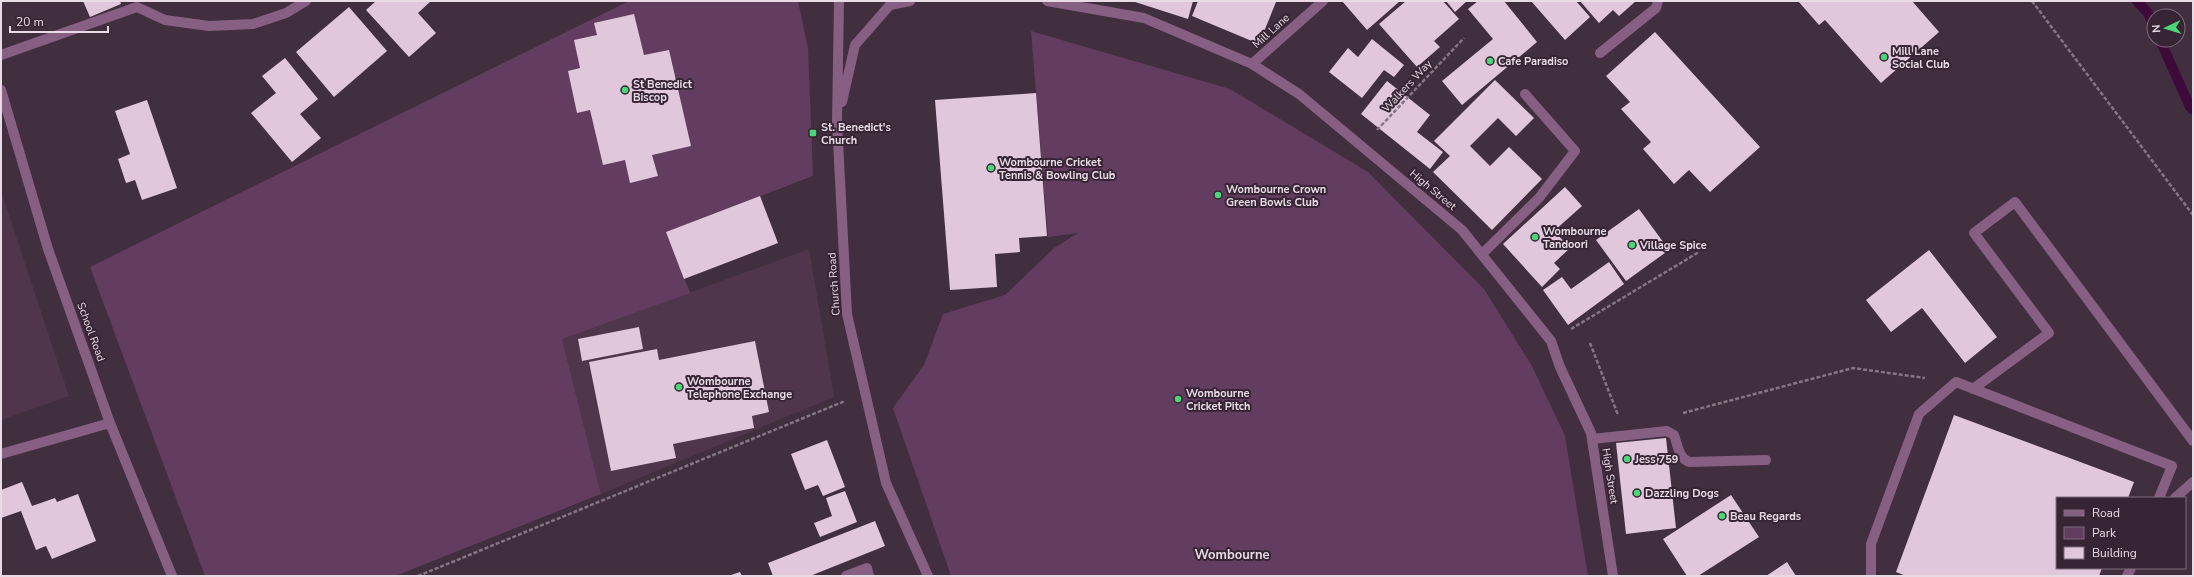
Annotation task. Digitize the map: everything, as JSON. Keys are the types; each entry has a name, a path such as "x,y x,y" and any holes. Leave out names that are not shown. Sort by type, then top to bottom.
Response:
{"street":[{"path":"1,55 137,7 165,20 209,26 253,24 286,13 306,1"},
{"name":"Church Road","path":"839,1 837,122 846,314 866,393 886,483 928,576"},
{"path":"837,122 855,45 890,5 910,1"},
{"name":"High Street","path":"1047,1 1144,18 1252,64 1299,94 1462,230 1551,341 1560,367 1592,439 1613,576"},
{"name":"Mill Lane","path":"1252,64 1323,1"},
{"path":"1600,53 1656,8 1658,1"},
{"name":"School Road","path":"1,90 48,249 110,422 172,576"},
{"path":"1482,254 1539,198 1574,151 1525,94"},
{"path":"1973,389 2049,333 1974,233 2016,202 2193,441"},
{"path":"1871,576 1871,544 1919,414 1956,382 2172,466 2159,497"},
{"path":"1,454 110,422"},
{"path":"1592,439 1667,431 1674,435 1683,460 1688,462 1766,460"},
{"path":"2176,497 2193,482"},
{"path":"846,576 866,568 869,576"}],"path":[{"path":"2032,1 2193,215"},
{"name":"Walkers Way","path":"1362,146 1464,38"},
{"path":"1551,341 1699,252"},
{"path":"1590,343 1621,422"},
{"path":"1677,415 1853,368 1956,382"},
{"path":"418,576 866,393"}],"shaded area":[{"path":"1,191 69,396 1,420"},
{"path":"809,249 834,397 601,494 562,339"}],"green space":[{"path":"629,1 798,1 808,48 813,176 667,232 690,293 562,339 601,494 395,576 205,576 90,267"},
{"name":"Wombourne Cricket Pitch","path":"1031,31 1230,89 1368,172 1484,289 1532,366 1565,436 1588,576 951,576 893,408 924,365 943,314 1005,295 1054,248 1078,233 1048,237"}],"building":[{"path":"83,1 120,1 121,4 90,17"},
{"path":"376,1 431,1 418,13 436,33 409,57 366,10"},
{"path":"1132,1 1193,1 1188,19"},
{"path":"1198,1 1276,2 1259,44 1192,16"},
{"path":"1342,1 1400,1 1367,30"},
{"path":"1406,1 1443,1 1459,19 1434,41 1440,47 1417,67 1379,24"},
{"path":"1446,1 1467,1 1455,12"},
{"name":"Cafe Paradiso","path":"1478,1 1504,1 1537,42 1462,105 1442,81 1493,39 1468,9"},
{"path":"1531,1 1576,1 1590,17 1565,40"},
{"path":"1580,1 1636,1 1619,16 1613,10 1599,23"},
{"name":"Mill Lane Social Club","path":"1798,1 1912,1 1939,32 1881,83 1825,20 1819,25"},
{"path":"349,7 387,51 334,97 296,52"},
{"name":"St Benedict Biscop","path":"634,14 644,55 669,50 691,146 652,155 658,176 630,183 625,160 603,165 590,110 577,113 568,71 580,68 574,40 597,35 594,23"},
{"path":"1655,32 1760,147 1710,192 1689,170 1674,184 1643,149 1651,142 1621,109 1630,102 1606,76"},
{"path":"1372,39 1404,65 1394,77 1384,70 1362,98 1329,72 1348,48 1358,57"},
{"path":"285,58 318,99 300,114 321,138 292,162 251,113 276,93 262,76"},
{"path":"1495,80 1534,118 1516,136 1498,118 1470,146 1490,166 1509,147 1542,179 1492,230 1433,172 1450,156 1434,141"},
{"path":"1387,81 1430,115 1417,132 1443,152 1430,169 1361,114"},
{"name":"Wombourne Cricket Tennis & Bowling Club","path":"1036,93 1047,236 1019,238 1020,252 995,254 997,287 950,290 935,100"},
{"path":"147,100 177,188 142,200 135,180 126,183 118,159 130,154 115,111"},
{"name":"Wombourne Tandoori","path":"1565,187 1582,206 1554,231 1570,248 1554,263 1560,269 1542,287 1503,244"},
{"path":"760,196 778,243 684,279 666,232"},
{"name":"Village Spice","path":"1639,209 1669,250 1626,281 1596,240"},
{"path":"1929,250 1997,337 1965,363 1922,308 1891,332 1866,300"},
{"path":"1609,262 1624,284 1568,325 1543,290 1562,277 1571,289"},
{"path":"639,327 643,349 582,361 578,339"},
{"name":"Wombourne Telephone Exchange","path":"755,341 769,412 752,416 754,428 673,444 676,458 611,471 589,362 657,349 659,360"},
{"path":"1954,415 2134,482 2128,497 2056,497 2056,569 2102,569 2099,576 1906,576 1896,572"},
{"path":"1666,438 1676,528 1626,534 1616,443"},
{"path":"827,440 845,487 823,496 818,485 805,490 791,454"},
{"path":"22,482 32,506 55,498 57,502 78,494 96,541 52,559 46,546 36,550 21,511 1,518 1,490"},
{"path":"845,491 857,522 820,537 814,523 832,516 826,498"},
{"name":"Beau Regards","path":"1731,495 1759,537 1698,576 1687,576 1663,539"},
{"path":"875,521 885,546 810,576 773,576 768,563"},
{"path":"1787,562 1796,576 1766,576"},
{"path":"740,572 742,576 728,576"}],"waterway":[{"path":"2137,1 2146,11"},
{"path":"2164,48 2190,107 2193,110"}],"place":[{"name":"Mill Lane Social Club","path":"1884,57"},
{"name":"Cafe Paradiso","path":"1490,61"},
{"name":"St Benedict Biscop","path":"625,90"},
{"name":"St. Benedict's Church","path":"813,133"},
{"name":"Wombourne Cricket Tennis & Bowling Club","path":"991,168"},
{"name":"Wombourne Crown Green Bowls Club","path":"1218,195"},
{"name":"Wombourne Tandoori","path":"1535,237"},
{"name":"Village Spice","path":"1632,245"},
{"name":"Wombourne Telephone Exchange","path":"679,387"},
{"name":"Wombourne Cricket Pitch","path":"1178,399"},
{"name":"Jess 759","path":"1627,459"},
{"name":"Dazzling Dogs","path":"1637,493"},
{"name":"Beau Regards","path":"1722,516"}],"district":[{"name":"Wombourne","path":"1232,555"}]}
